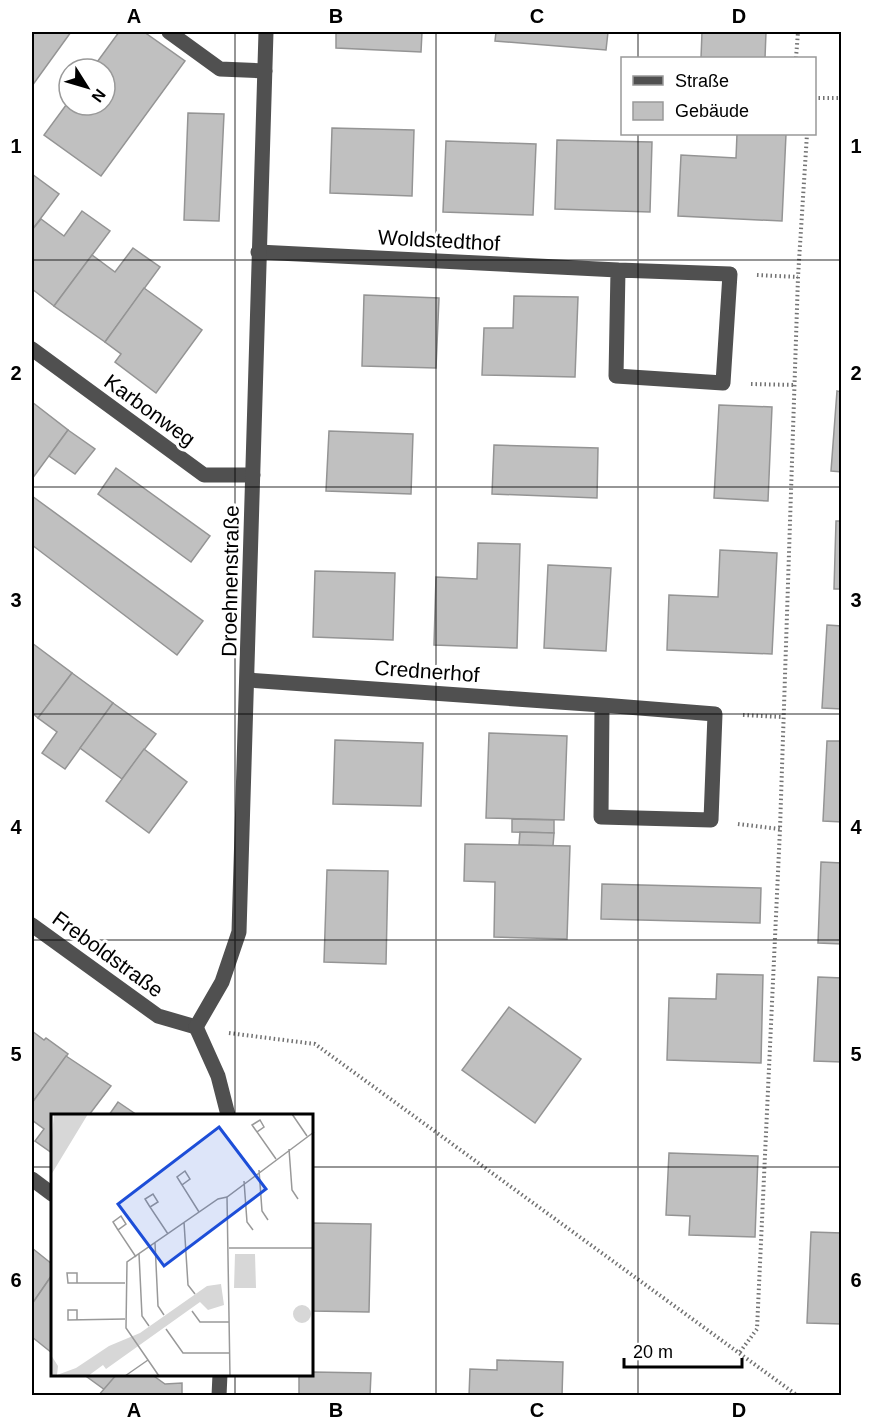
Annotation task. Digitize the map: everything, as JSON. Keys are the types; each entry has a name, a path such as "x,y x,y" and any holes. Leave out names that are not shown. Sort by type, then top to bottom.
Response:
{"street":[{"path":"169,32 220,69 265,71"},
{"name":"Droehnenstraße","path":"196,1027 222,982 239,932 248,680 258,252 267,32"},
{"name":"Woldstedthof","path":"258,252 730,274"},
{"path":"618,270 616,376 723,383 730,274"},
{"name":"Karbonweg","path":"32,349 204,475 253,475"},
{"name":"Crednerhof","path":"248,680 715,714"},
{"path":"602,705 602,817 711,820 715,714"},
{"name":"Freboldstraße","path":"32,925 158,1016 196,1027"},
{"path":"196,1027 218,1076 228,1114"},
{"path":"32,1179 51,1193"},
{"path":"219,1395 220,1376"}],"path":[{"path":"796,57 798,32"},
{"path":"816,98 842,98"},
{"path":"740,1352 757,1329 780,829 798,277 807,135"},
{"path":"730,274 798,277"},
{"path":"723,383 796,385"},
{"path":"715,714 782,717"},
{"path":"711,820 780,829"},
{"path":"196,1027 315,1044 798,1395"}],"building":[{"path":"32,32 71,32 32,86"},
{"path":"119,32 144,32 185,61 101,176 44,135 57,117 117,117 117,57 101,57"},
{"path":"336,32 422,32 421,52 336,48"},
{"path":"496,32 608,32 606,50 495,41"},
{"path":"702,32 766,32 765,57 701,57"},
{"path":"188,113 224,114 219,221 184,220"},
{"path":"332,128 414,130 412,196 330,193"},
{"path":"737,135 786,135 782,221 678,216 681,155 736,158"},
{"path":"557,140 652,142 650,212 555,209"},
{"path":"446,141 536,144 533,215 443,212"},
{"path":"32,174 59,194 32,230"},
{"path":"82,211 110,231 54,306 32,289 32,230 41,219 64,236"},
{"path":"133,248 160,267 105,342 54,306 92,255 115,272"},
{"path":"144,288 202,330 156,393 115,362 121,354 105,342"},
{"path":"364,295 439,298 436,368 362,366"},
{"path":"514,296 578,297 575,377 482,375 484,328 513,328"},
{"path":"837,391 842,392 842,472 831,471"},
{"path":"32,402 68,430 32,479"},
{"path":"719,405 772,407 768,501 714,498"},
{"path":"68,430 95,449 75,474 49,456"},
{"path":"329,431 413,434 411,494 326,491"},
{"path":"494,445 598,448 597,498 492,494"},
{"path":"116,468 210,536 191,562 98,494"},
{"path":"32,496 203,621 177,655 32,545"},
{"path":"836,521 842,521 842,589 834,589"},
{"path":"478,543 520,544 517,648 434,645 436,577 477,579"},
{"path":"720,550 777,553 772,654 667,650 669,595 718,597"},
{"path":"548,565 611,568 606,651 544,648"},
{"path":"315,571 395,573 393,640 313,637"},
{"path":"827,625 842,626 842,709 822,708"},
{"path":"32,643 72,673 38,718 32,713"},
{"path":"72,673 113,703 65,769 42,753 57,732 38,718"},
{"path":"113,703 156,734 122,779 80,748"},
{"path":"489,733 567,736 564,820 486,818"},
{"path":"335,740 423,743 421,806 333,804"},
{"path":"827,741 842,741 842,822 823,821"},
{"path":"144,749 187,782 149,833 106,801"},
{"path":"512,819 554,820 554,833 512,832"},
{"path":"520,832 554,833 553,846 519,845"},
{"path":"465,844 570,846 567,939 494,937 495,882 464,881"},
{"path":"821,862 842,863 842,944 818,943"},
{"path":"327,870 388,871 386,964 324,962"},
{"path":"602,884 761,888 760,923 601,919"},
{"path":"717,974 763,975 761,1063 667,1060 669,998 716,999"},
{"path":"818,977 842,978 842,1062 814,1061"},
{"path":"509,1007 581,1059 535,1123 462,1070"},
{"path":"32,1031 68,1054 32,1103"},
{"path":"66,1056 111,1086 90,1114 51,1114 51,1152 35,1141 44,1129 32,1120 32,1103"},
{"path":"118,1102 136,1114 110,1114"},
{"path":"669,1153 758,1156 755,1237 689,1235 690,1216 666,1215"},
{"path":"314,1223 371,1224 369,1312 314,1311"},
{"path":"811,1232 842,1233 842,1324 807,1323"},
{"path":"32,1248 51,1263 51,1276 32,1304"},
{"path":"51,1276 51,1352 32,1337 32,1304"},
{"path":"497,1360 563,1362 562,1396 469,1396 470,1369 497,1370"},
{"path":"314,1372 371,1373 370,1396 299,1396 299,1376 314,1376"},
{"path":"86,1376 116,1376 105,1390"},
{"path":"115,1376 154,1376 165,1384 182,1383 182,1396 98,1396"}]}
